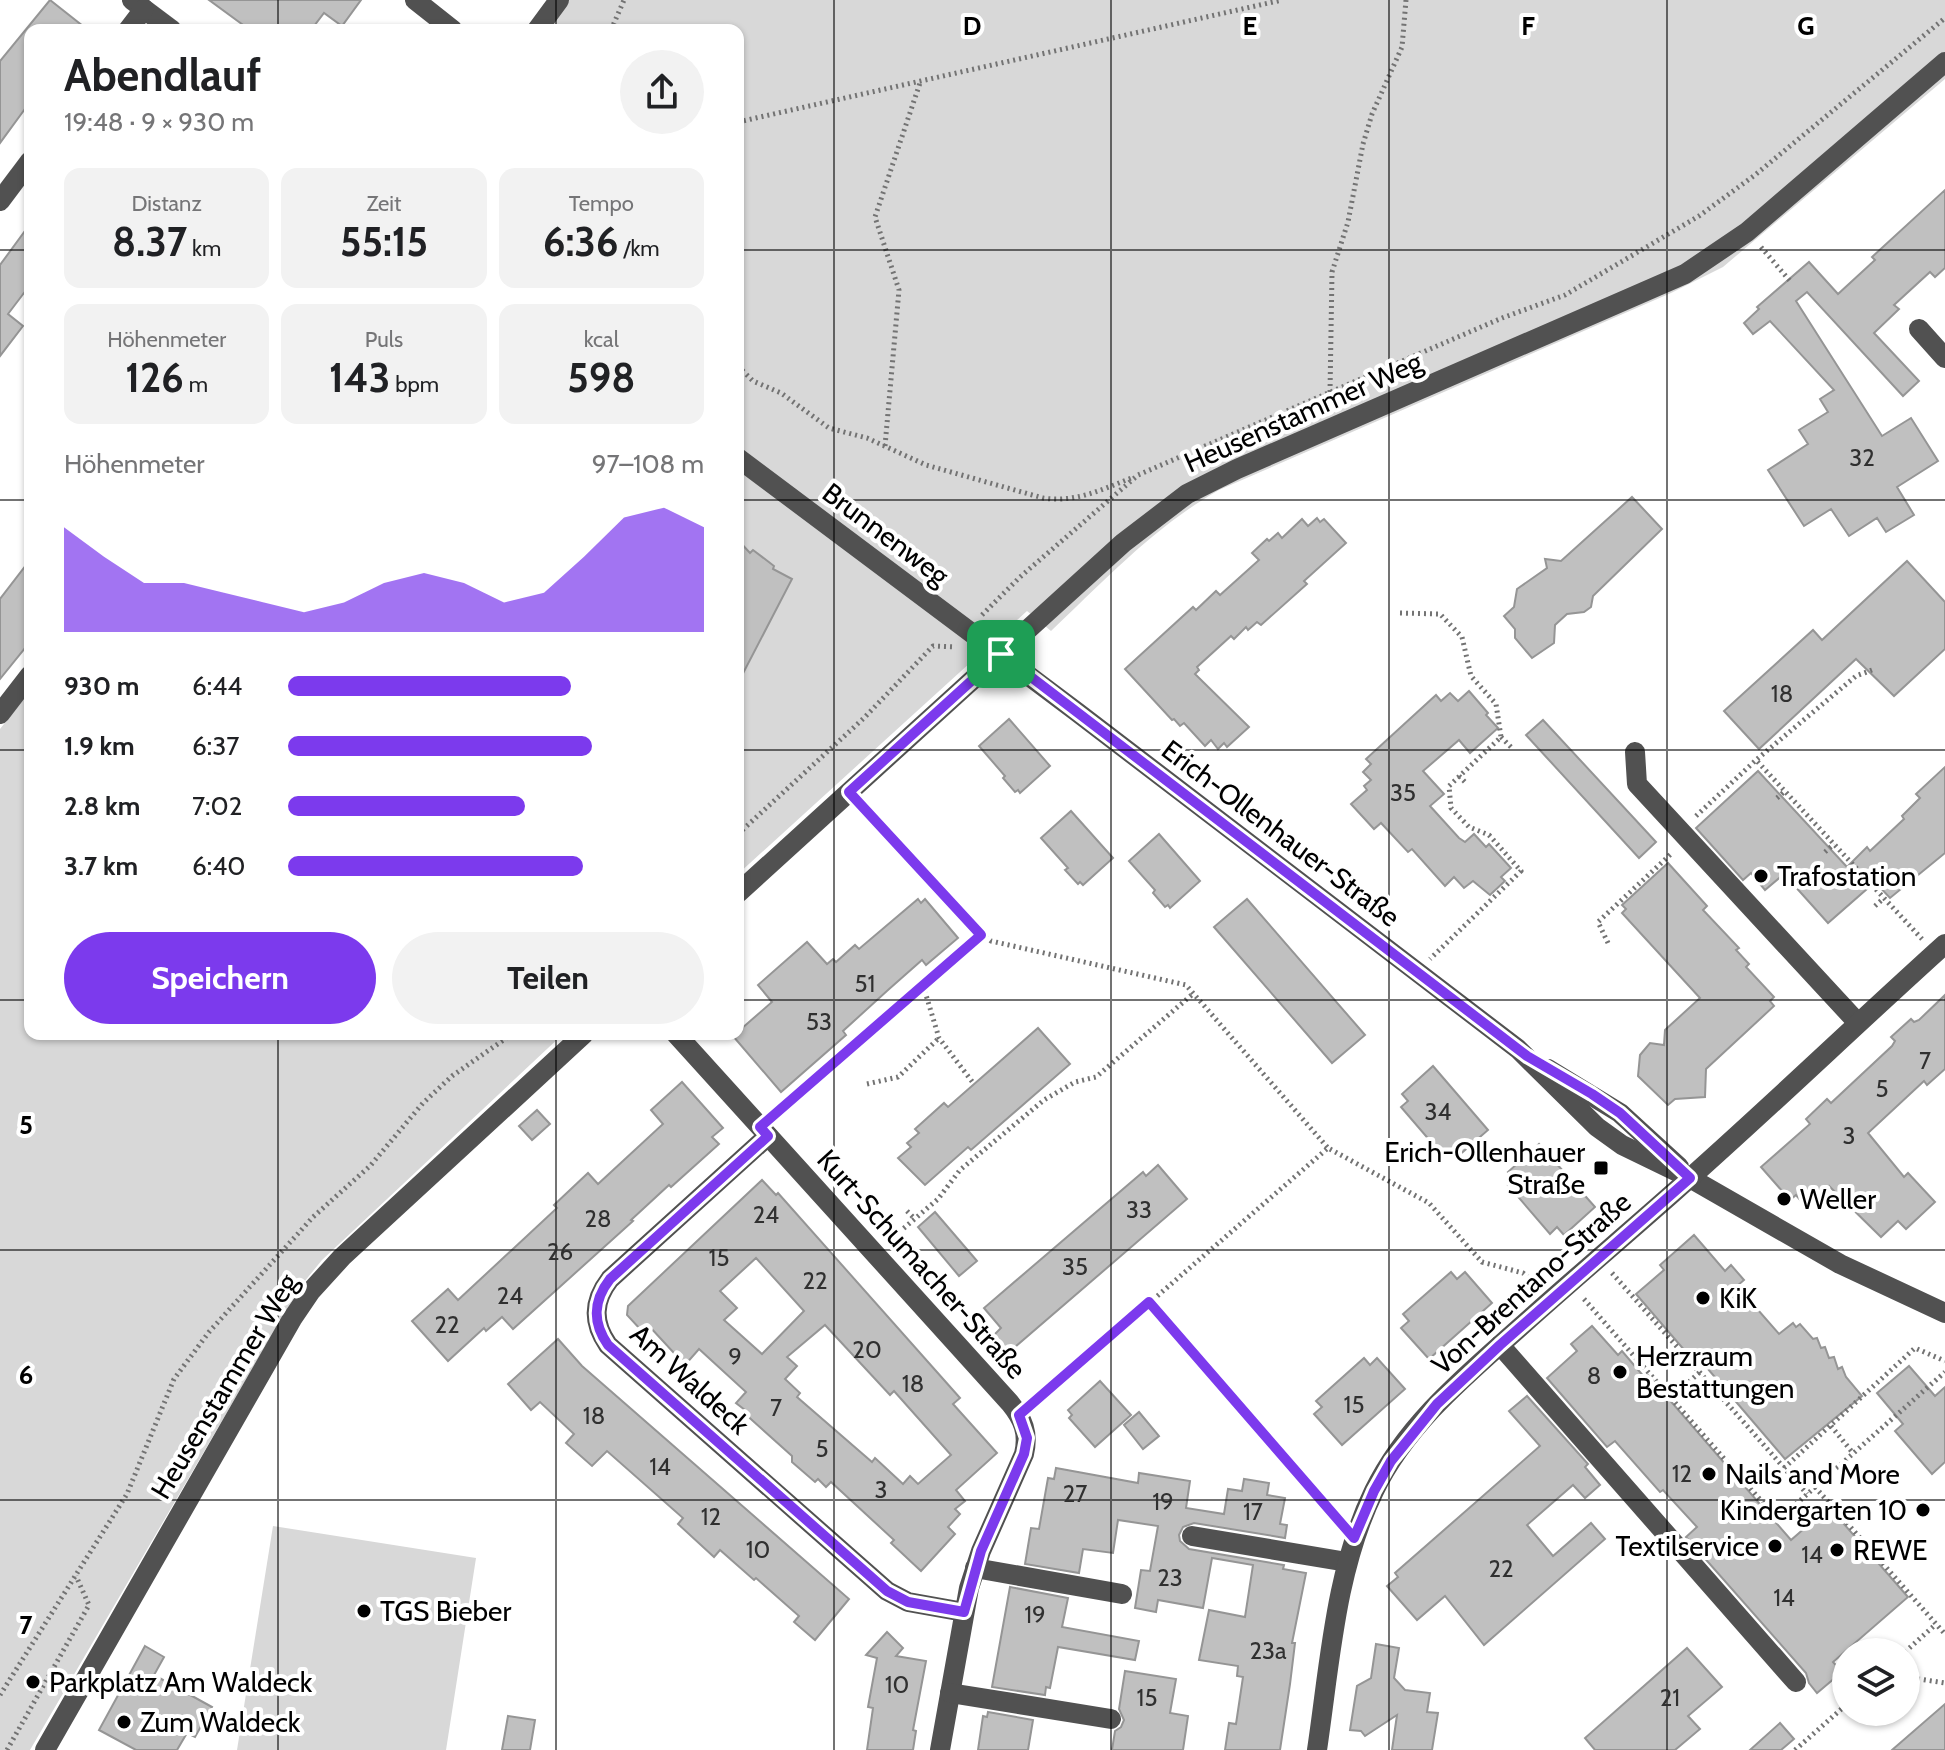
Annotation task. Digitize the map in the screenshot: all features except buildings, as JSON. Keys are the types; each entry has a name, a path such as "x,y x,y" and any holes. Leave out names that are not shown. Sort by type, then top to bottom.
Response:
{"street":[{"path":"415,0 445,24"},
{"path":"541,24 559,0"},
{"path":"130,24 138,4 164,24"},
{"name":"Heusenstammer Weg","path":"744,888 1123,543 1187,494 1237,469 1663,285 1702,264 1747,232 1945,62"},
{"path":"0,201 24,169"},
{"path":"1919,329 1945,358"},
{"name":"Brunnenweg","path":"744,462 1001,654"},
{"name":"Erich-Ollenhauer-Straße","path":"1001,654 1527,1056 1597,1127 1622,1145 1690,1178 1840,1264 1945,1313"},
{"path":"0,714 24,683"},
{"path":"1635,752 1637,784 1858,1023"},
{"name":"Von-Brentano-Straße","path":"1317,1750 1347,1562 1354,1538 1374,1491 1414,1430 1500,1345 1690,1178 1940,948"},
{"name":"Heusenstammer Weg","path":"45,1750 300,1305 351,1248 577,1040"},
{"name":"Kurt-Schumacher-Straße","path":"681,1040 1019,1415 1027,1438 1024,1454 975,1568 964,1612 940,1750"},
{"name":"Am Waldeck","path":"764,1132 610,1279 597,1301 595,1314 600,1333 608,1345 887,1591 908,1602 964,1612"},
{"path":"1500,1345 1796,1682"},
{"path":"1192,1536 1347,1562"},
{"path":"975,1568 1122,1594"},
{"path":"950,1693 1111,1719"}],"path":[{"path":"614,24 624,0"},
{"path":"744,121 1282,0"},
{"path":"1330,392 1332,272 1348,222 1372,114 1402,47 1406,0"},
{"path":"744,372 753,381 781,393 829,428 867,438 926,465 1043,498 1061,501 1076,499 1502,318 1565,295 1699,216 1755,175 1945,18"},
{"path":"885,446 899,290 875,217 921,82"},
{"path":"1747,232 1790,281"},
{"path":"744,828 864,718 933,646 955,649 982,615 1020,577 1138,475"},
{"path":"1400,613 1440,614 1462,637 1471,676 1496,704 1501,737 1512,748"},
{"path":"1608,943 1598,922 1756,760 1856,676 1872,670"},
{"path":"1416,972 1521,871 1489,835 1469,827 1451,808 1449,786 1501,737"},
{"path":"1756,760 1884,898 1940,948"},
{"path":"1459,776 1466,783"},
{"path":"1777,798 1785,791"},
{"path":"849,792 981,935 991,941 1186,985 1328,1148 1420,1197 1438,1212 1482,1262 1523,1273 1550,1300"},
{"path":"1825,852 1834,844"},
{"path":"1875,906 1884,898"},
{"path":"764,1132 981,935"},
{"path":"923,985 939,1038 974,1084"},
{"path":"875,1254 938,1199 960,1170 1044,1100 1075,1082 1096,1077 1194,993"},
{"path":"867,1084 898,1077 939,1038"},
{"path":"0,1695 127,1494 174,1379 209,1332 313,1217 370,1166 423,1103 452,1076 503,1040"},
{"path":"1019,1415 1328,1148"},
{"path":"907,1211 915,1219"},
{"path":"1599,1258 1807,1494"},
{"path":"1570,1283 1778,1520 1945,1372"},
{"path":"1149,1302 1354,1538"},
{"path":"1784,1468 1915,1348 1945,1361"},
{"path":"1671,1398 1700,1372"},
{"path":"1831,1426 1854,1453"},
{"path":"1815,1487 1945,1634"},
{"path":"7,1750 89,1605 75,1575"},
{"path":"1920,1638 1936,1624"},
{"path":"1920,1679 1945,1683"},
{"path":"1795,1750 1832,1717"}],"shaded area":[{"path":"569,0 1945,0 1945,79 1723,267 1671,293 1219,490 1152,537 1051,631 1027,611 744,869 744,24 551,24"},
{"path":"24,699 24,1040 557,1040 322,1260 300,1287 30,1750 0,1750 0,729"},
{"name":"TGS Bieber","path":"273,1526 476,1558 446,1750 237,1750"}],"place":[{"name":"Trafostation","path":"1761,876"},
{"name":"Erich-Ollenhauer Straße","path":"1601,1168"},
{"name":"Weller","path":"1784,1199"},
{"name":"KiK","path":"1703,1298"},
{"name":"Herzraum Bestattungen","path":"1620,1372"},
{"name":"Nails and More","path":"1709,1474"},
{"name":"Kindergarten 10","path":"1923,1510"},
{"name":"Textilservice","path":"1775,1546"},
{"name":"REWE","path":"1837,1550"},
{"name":"TGS Bieber","path":"364,1611"},
{"name":"Parkplatz Am Waldeck","path":"33,1682"},
{"name":"Zum Waldeck","path":"124,1722"}],"route":[{"path":"1001,654 1527,1056 1620,1113 1690,1178 1437,1404 1391,1461 1354,1538 1149,1302 1019,1415 1026,1429 1027,1445 981,1551 964,1612 908,1602 887,1591 608,1345 600,1333 595,1314 597,1301 610,1279 768,1136 760,1127 981,935 849,792 1001,654"}]}
